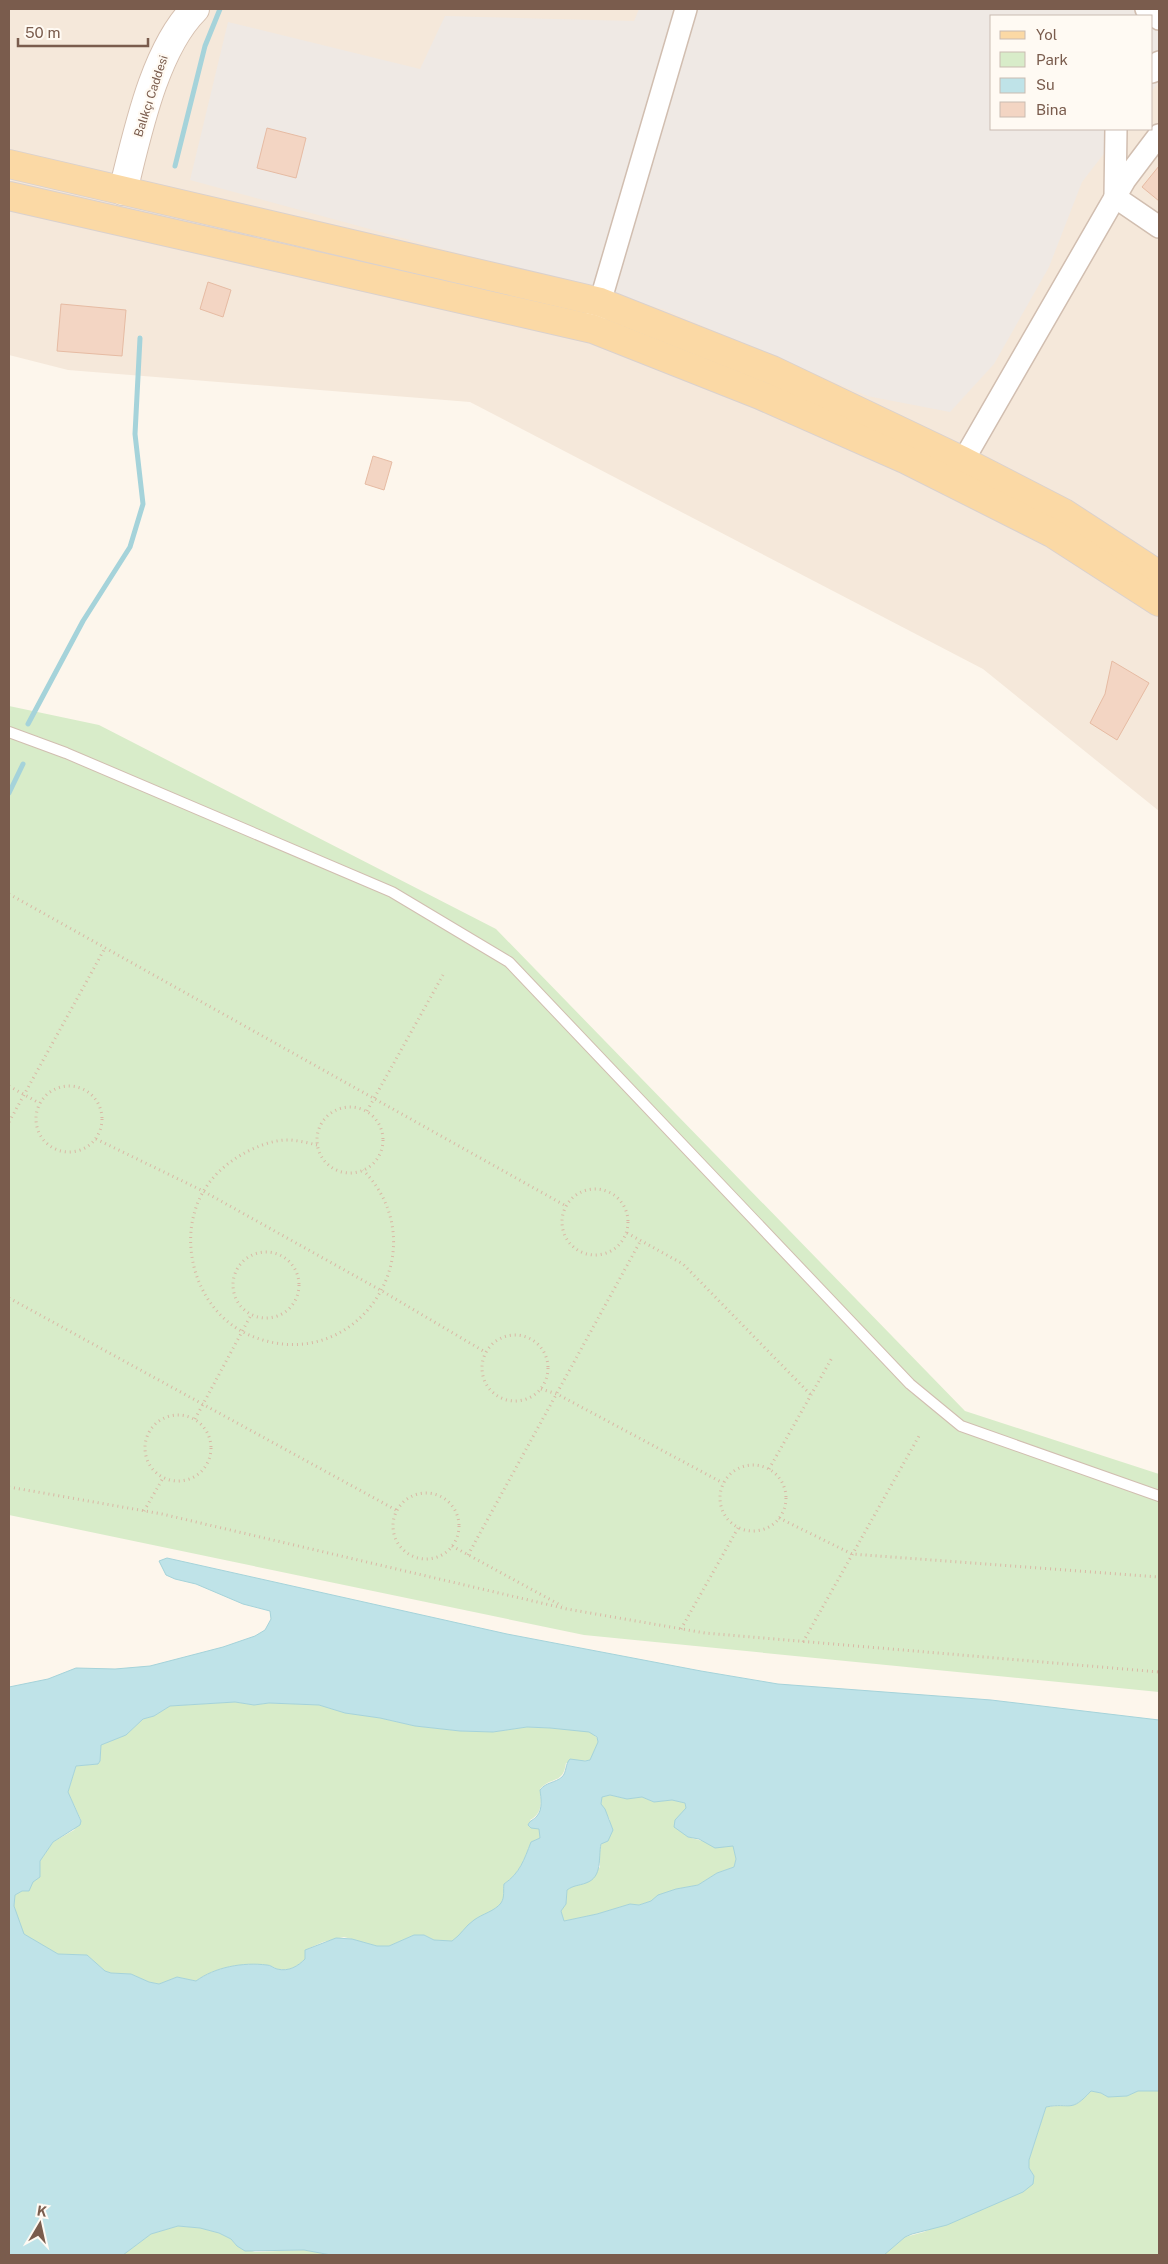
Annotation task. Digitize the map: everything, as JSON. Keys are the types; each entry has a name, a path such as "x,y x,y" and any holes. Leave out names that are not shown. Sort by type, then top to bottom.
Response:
{"main road":[{"path":"9,164 600,302 772,370 963,461 1064,513 1159,575"},
{"path":"9,196 593,329 760,395 907,460 1052,533 1159,602"}],"street":[{"path":"593,329 686,9"},
{"path":"1146,9 1159,19"},
{"name":"Balıkçı Caddesi","path":"123,191 134,145 162,57 182,22 186,11"},
{"path":"1115,197 1116,130"},
{"path":"963,461 1125,180 1159,135"},
{"path":"1115,197 1159,226"}],"lane":[{"path":"9,732 66,754 392,892 509,962 910,1384 961,1426 1159,1496"}],"path":[{"path":"9,894 566,1206"},
{"path":"9,1122 105,948"},
{"path":"367,1111 443,975"},
{"path":"9,1086 39,1103"},
{"path":"76,1086 86,1090 94,1097 101,1112 101,1129 96,1139 87,1147 76,1152 54,1149 45,1142 36,1124 36,1113 39,1103 46,1094 55,1088 76,1086"},
{"path":"357,1107 367,1111 382,1127 384,1138 382,1150 377,1160 363,1170 346,1173 335,1170 327,1163 317,1145 317,1134 321,1124 336,1109 357,1107"},
{"path":"96,1139 203,1191 382,1291 485,1352"},
{"path":"317,1145 290,1140 255,1147 225,1165 203,1191 191,1224 191,1259 202,1292 224,1319 254,1337 286,1345 318,1341 348,1328 373,1306 389,1278 395,1246 391,1213 376,1184 363,1170"},
{"path":"592,1189 602,1190 612,1193 620,1200 626,1210 629,1221 627,1233 614,1250 603,1255 591,1256 580,1252 565,1237 562,1227 562,1216 566,1206 577,1195 592,1189"},
{"path":"627,1233 683,1264 811,1395"},
{"path":"468,1555 641,1240"},
{"path":"262,1252 283,1256 291,1263 297,1273 300,1284 298,1296 293,1306 284,1314 274,1318 262,1318 251,1315 236,1300 233,1285 236,1269 252,1255 262,1252"},
{"path":"9,1298 396,1510"},
{"path":"195,1419 251,1315"},
{"path":"511,1335 532,1340 543,1351 548,1367 541,1389 533,1396 522,1401 500,1398 491,1392 481,1373 485,1352 496,1341 511,1335"},
{"path":"769,1469 832,1356"},
{"path":"541,1389 557,1394 723,1483"},
{"path":"174,1415 195,1419 203,1426 209,1436 211,1447 207,1464 196,1476 185,1481 174,1482 163,1478 154,1472 148,1463 145,1442 148,1432 164,1418 174,1415"},
{"path":"803,1642 919,1436"},
{"path":"749,1465 769,1469 778,1476 784,1486 785,1508 771,1526 760,1531 738,1528 729,1522 723,1513 720,1503 720,1492 723,1483 730,1474 739,1468 749,1465"},
{"path":"144,1511 163,1478"},
{"path":"9,1487 144,1511 567,1609 705,1633 1159,1672"},
{"path":"422,1493 432,1493 443,1497 451,1504 457,1514 458,1536 452,1546 444,1554 433,1558 422,1559 411,1556 402,1550 392,1531 396,1510 412,1496 422,1493"},
{"path":"779,1518 852,1554 1159,1577"},
{"path":"681,1629 738,1528"},
{"path":"452,1546 567,1609"}],"shaded area":[{"path":"9,9 1159,9 1159,811 983,669 470,402 68,370 9,355"},
{"path":"639,9 1159,9 1159,82 1153,90 1153,15 990,15 990,130 1122,130 1082,182 1049,267 994,364 950,412 867,396 663,309 190,180 228,22 420,69 445,16 634,21"}],"green space":[{"path":"9,706 99,725 496,929 965,1411 1159,1474 1159,1692 584,1635 9,1515"},
{"path":"235,1702 254,1705 269,1703 319,1705 346,1713 415,1726 460,1731 493,1732 527,1727 589,1731 597,1738 598,1742 590,1760 566,1763 562,1775 540,1789 541,1803 539,1811 530,1820 539,1829 540,1838 531,1842 518,1871 504,1884 504,1897 500,1905 452,1941 434,1940 424,1935 414,1935 389,1946 377,1946 344,1937 323,1942 305,1950 305,1959 289,1969 281,1970 268,1965 258,1964 239,1965 211,1972 196,1981 177,1977 159,1984 131,1974 105,1971 87,1955 58,1954 23,1934 14,1906 15,1895 39,1877 40,1861 53,1842 74,1830 81,1820 68,1792 76,1766 98,1764 100,1761 101,1745 126,1735 143,1719 154,1716 170,1706"},
{"path":"610,1795 627,1799 642,1797 654,1802 672,1800 685,1803 686,1808 682,1815 688,1837 724,1847 733,1845 736,1859 734,1867 717,1873 698,1885 676,1889 639,1905 630,1904 564,1921 561,1911 566,1904 567,1890 573,1885 584,1884 600,1867 600,1849 610,1820 601,1804 602,1797"},
{"path":"1091,2091 1108,2097 1127,2096 1138,2091 1159,2091 1159,2255 884,2255 905,2237 924,2232 1034,2176 1029,2168 1029,2160 1046,2107 1075,2105"},
{"path":"178,2226 200,2228 219,2233 231,2239 237,2246 255,2252 304,2250 331,2255 123,2255 151,2234"}],"water":[{"path":"167,1558 507,1634 778,1684 991,1700 1159,1720 1159,2091 1138,2091 1127,2096 1108,2097 1091,2091 1074,2105 1046,2107 1029,2160 1029,2168 1034,2176 1033,2184 1023,2192 947,2225 905,2237 884,2255 331,2255 304,2250 245,2251 231,2239 219,2233 200,2228 178,2226 151,2234 123,2255 9,2255 9,1687 48,1679 76,1668 115,1669 150,1666 223,1647 255,1636 265,1630 271,1619 270,1611 243,1604 196,1584 166,1575 159,1561","holes":["235,1702 254,1705 269,1703 319,1705 345,1713 415,1726 460,1731 493,1732 527,1727 589,1732 597,1737 598,1742 590,1760 570,1759 562,1777 545,1785 540,1790 540,1810 528,1825 531,1828 539,1829 540,1838 531,1842 518,1871 504,1884 501,1903 471,1922 452,1941 434,1940 424,1935 414,1935 389,1946 377,1946 352,1939 336,1938 305,1950 305,1959 289,1969 281,1970 268,1965 258,1964 239,1965 220,1969 196,1981 177,1977 159,1984 131,1974 105,1971 87,1955 58,1954 24,1934 14,1906 15,1895 22,1891 29,1891 33,1882 40,1877 40,1861 53,1842 80,1825 81,1821 68,1792 76,1766 98,1764 100,1761 101,1745 126,1735 143,1719 154,1716 170,1706","610,1795 627,1799 642,1797 654,1802 672,1800 685,1803 686,1808 675,1820 674,1827 688,1837 699,1839 715,1848 733,1846 736,1859 734,1867 717,1873 698,1885 658,1895 651,1901 639,1905 630,1904 564,1921 561,1911 566,1904 567,1890 586,1883 595,1876 599,1866 601,1844 608,1841 613,1830 605,1809 601,1804 602,1797"]}],"building":[{"path":"267,128 306,138 296,178 257,168"},
{"path":"1159,166 1159,201 1142,187"},
{"path":"208,282 231,290 223,317 200,309"},
{"path":"61,304 126,310 122,356 57,351"},
{"path":"373,456 392,462 384,490 365,484"},
{"path":"1112,661 1149,683 1117,740 1090,723 1105,694"}],"waterway":[{"path":"175,166 205,46 220,9"},
{"path":"28,724 83,621 130,547 143,504 135,434 140,338"},
{"path":"9,793 23,764"}]}
